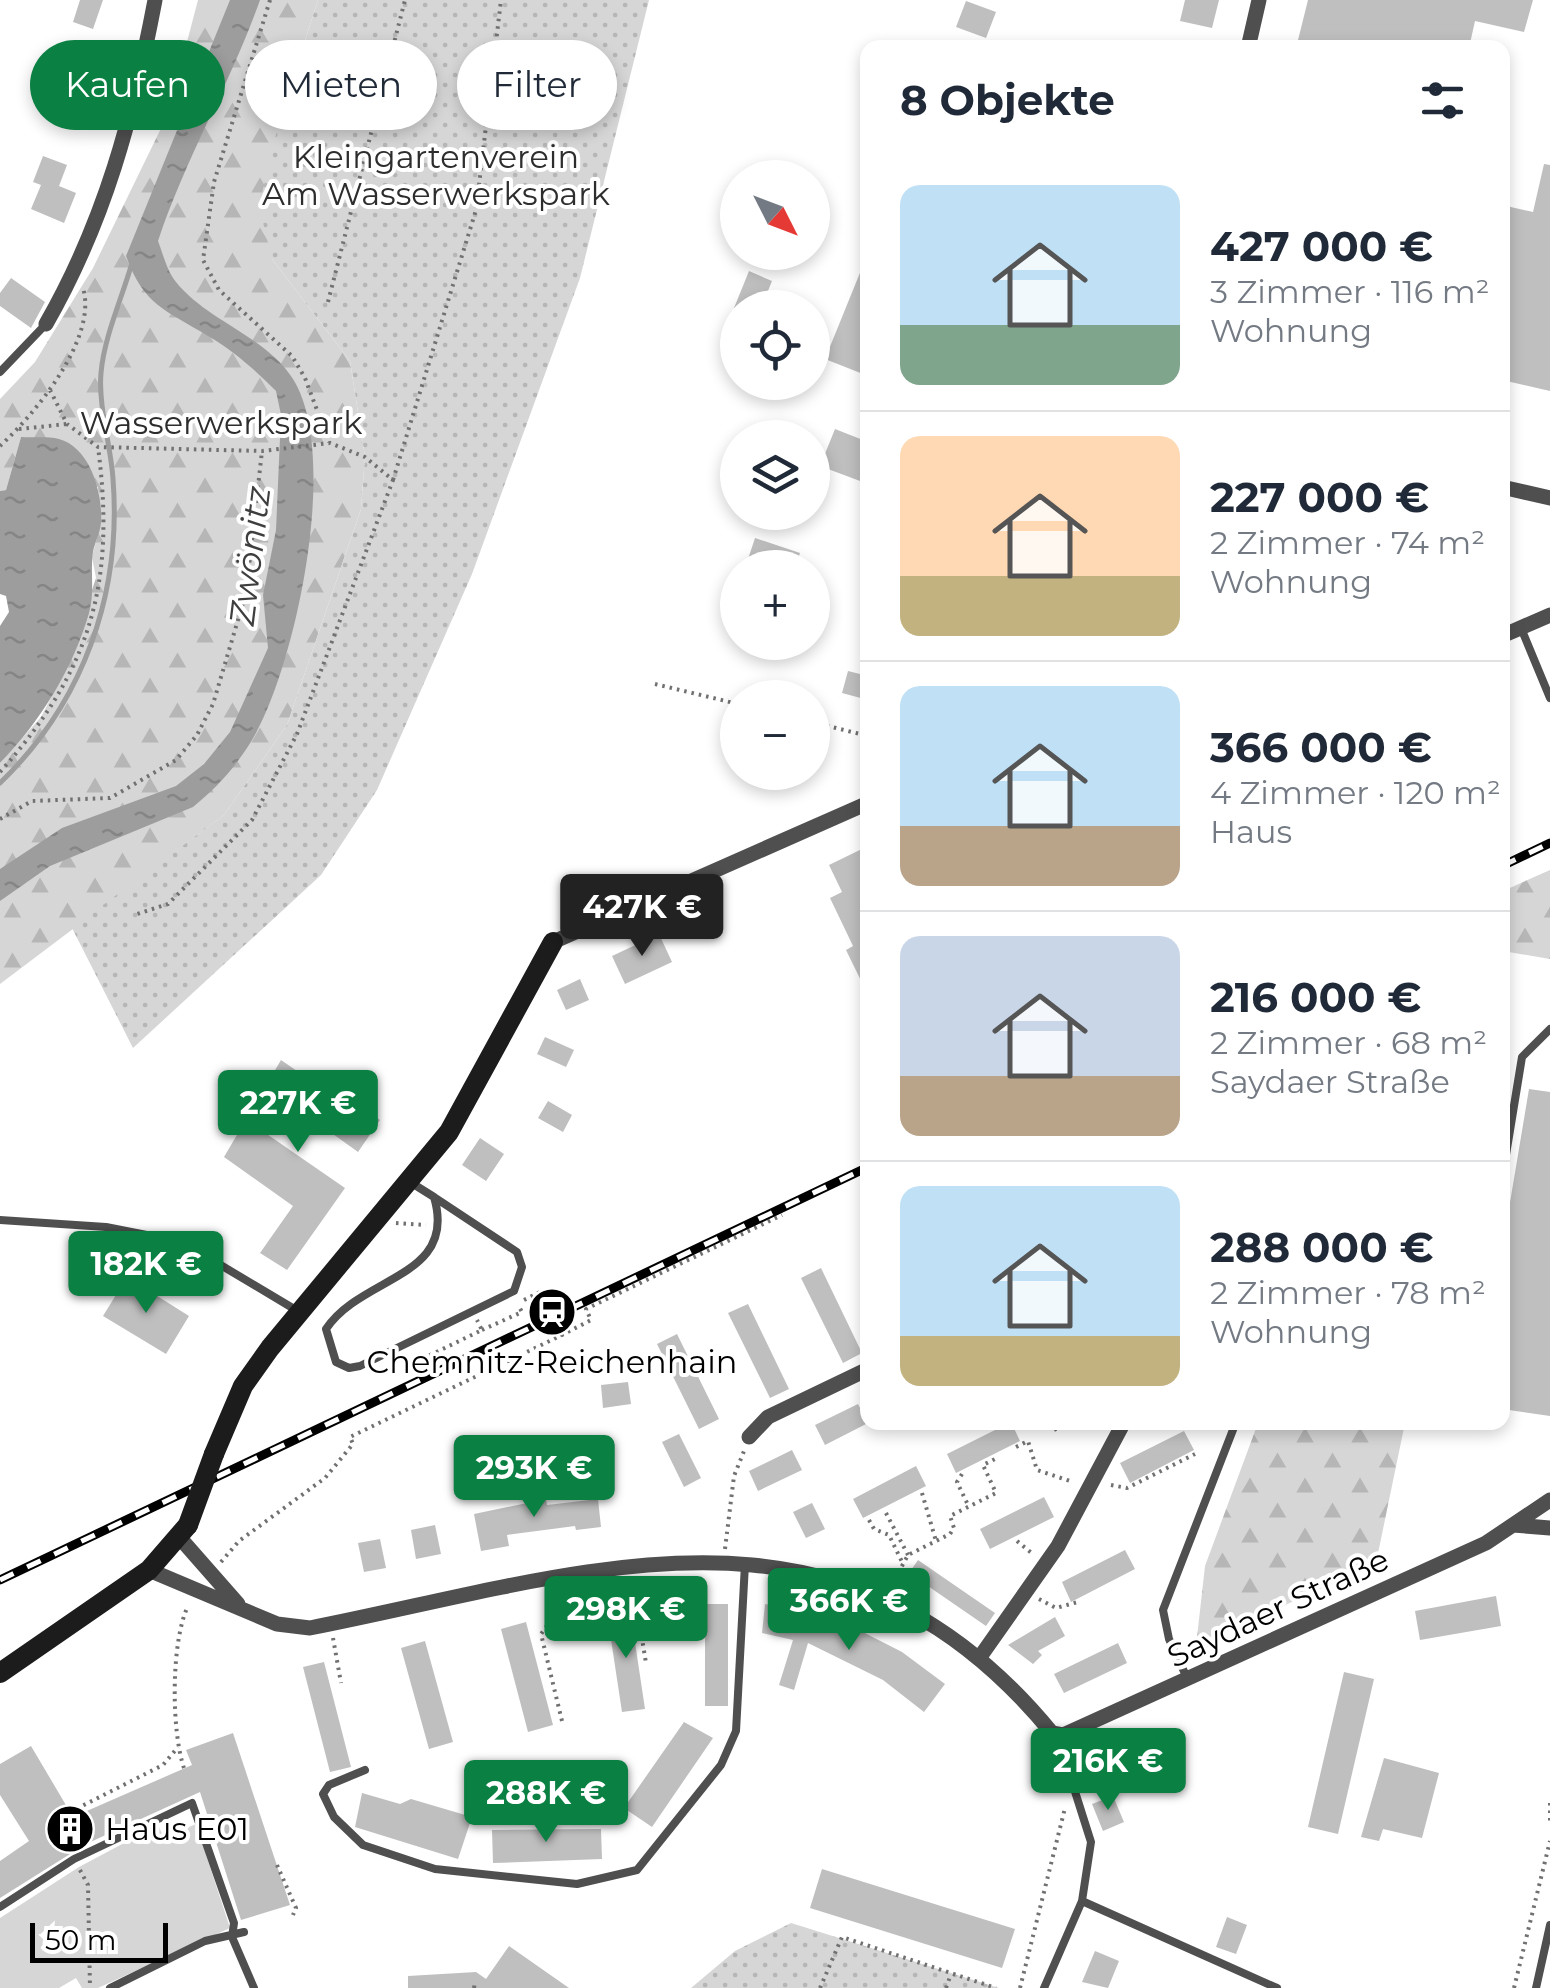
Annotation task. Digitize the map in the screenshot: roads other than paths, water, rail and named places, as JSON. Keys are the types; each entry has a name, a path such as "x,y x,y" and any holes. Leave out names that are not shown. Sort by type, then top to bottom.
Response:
{"main road":[{"path":"0,1673 150,1570 184,1531 242,1386 449,1132 554,942"}],"street":[{"path":"46,324 78,269 138,95 156,0"},
{"path":"1250,40 1259,0"},
{"path":"1510,489 1550,498"},
{"path":"1510,633 1550,615"},
{"path":"554,942 860,807"},
{"path":"750,1437 768,1416 860,1373"},
{"path":"980,1657 1094,1487 1120,1430"},
{"name":"Saydaer Straße","path":"1063,1734 1486,1542 1514,1525 1526,1512 1550,1500"},
{"path":"1514,1525 1550,1528"},
{"path":"184,1531 241,1607"},
{"path":"150,1570 277,1624 310,1628 630,1564 745,1564 813,1572 884,1599 943,1630 980,1657 1052,1733 1063,1734"}],"lane":[{"path":"0,372 46,324"},
{"path":"1521,628 1550,698"},
{"path":"1510,1131 1522,1058 1550,1029"},
{"path":"408,1182 434,1197 517,1252 522,1267 514,1290 360,1366 349,1368 336,1362 328,1346 326,1329 337,1313 429,1255 441,1229 434,1197"},
{"path":"0,1220 106,1227 182,1242 300,1312"},
{"path":"1188,1680 1169,1639 1163,1610 1233,1430"},
{"path":"365,1770 329,1785 323,1794 334,1817 364,1845 435,1868 577,1884 638,1870 721,1765 736,1731 745,1564"},
{"path":"1044,1988 1082,1901 1091,1842 1071,1779 1063,1734"},
{"path":"0,1907 74,1859 155,1817 192,1803 200,1814 234,1923 232,1937 254,1988"},
{"path":"1082,1901 1276,1988"},
{"path":"1536,1988 1550,1926"},
{"path":"110,1988 205,1941 244,1932"}],"water":[{"path":"230,0 260,0 225,84 225,40 214,40"},
{"path":"177,130 204,130 158,241 176,282 204,308 281,364 293,379 307,413 313,455 313,504 298,608 286,657 256,733 236,764 203,799 193,807 50,866 0,901 0,869 62,828 176,786 204,764 230,732 268,648 263,595 276,530 281,415 276,391 226,348 158,305 140,286 126,256"},
{"path":"21,437 59,439 79,452 97,486 101,523 93,552 91,605 74,654 42,712 0,763 0,626 9,612 6,596 0,594 0,491 6,490"}],"waterway":[{"path":"0,783 29,752 75,682 103,605 114,522 101,373 109,332 132,263"}],"railway":[{"path":"1510,862 1550,843"},
{"path":"0,1580 860,1171"}],"place":[{"name":"Chemnitz-Reichenhain","path":"552,1312"},
{"name":"Haus E01","path":"70,1829"}],"park label":[{"name":"Kleingartenverein Am Wasserwerkspark","path":"436,176"},
{"name":"Wasserwerkspark","path":"221,423"}],"water label":[{"name":"Zwönitz","path":"250,556"}]}
